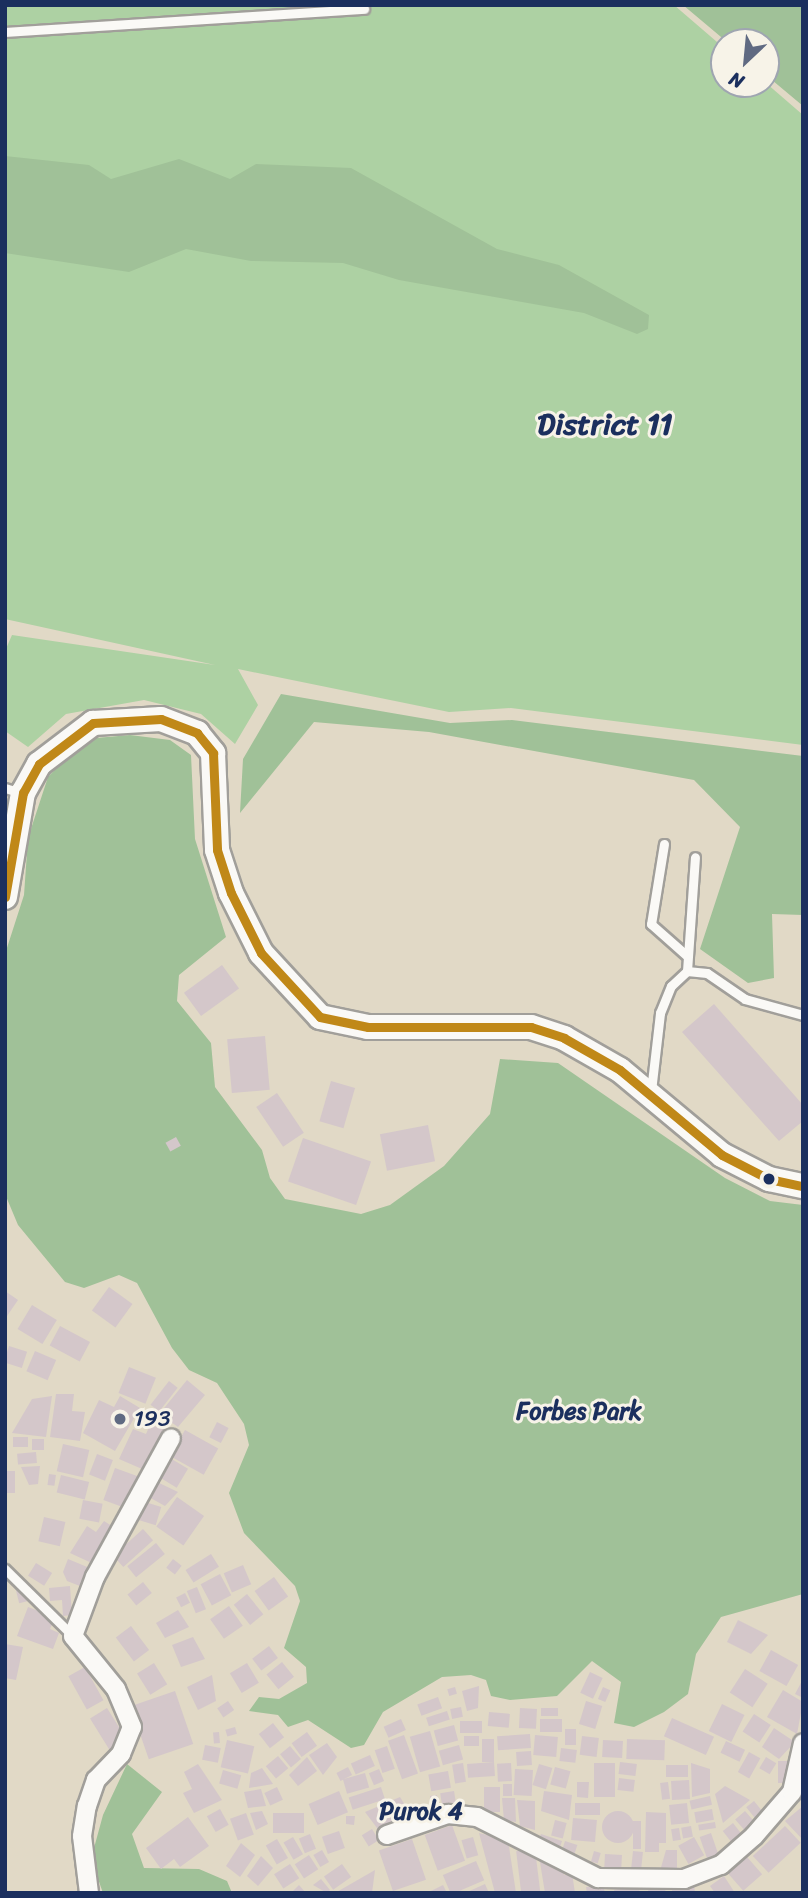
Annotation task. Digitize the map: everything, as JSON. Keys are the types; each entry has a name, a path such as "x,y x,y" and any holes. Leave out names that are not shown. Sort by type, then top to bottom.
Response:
{"main road":[{"path":"5,897 14,790 56,745 93,723 161,719 197,733 215,761 217,850 231,893 261,953 310,1009 368,1027 531,1027 594,1054 744,1169 803,1186"}],"street":[{"path":"89,1893 82,1836 87,1806 96,1780 121,1755 132,1727 116,1689 73,1636 94,1577 171,1437"},
{"path":"387,1835 448,1814 477,1817 598,1878 662,1883 721,1865 797,1793 803,1743"}],"lane":[{"path":"5,32 364,9"},
{"path":"664,844 651,924 686,955"},
{"path":"687,971 686,955 695,858"},
{"path":"651,1096 660,1013 671,986 687,971 706,973 744,999 803,1015"},
{"path":"5,1569 73,1636"}],"green space":[{"path":"5,5 674,5 710,36 710,98 780,98 780,95 803,115 803,745 511,708 449,712 238,669 258,705 235,744 201,714 144,700 66,714 28,747 5,731 5,651 12,635 215,665 5,619"},
{"path":"683,5 803,5 803,106 780,87 780,28 710,28"},
{"path":"5,156 89,165 111,179 179,159 230,179 256,164 351,168 497,249 559,265 649,315 648,329 637,334 584,313 399,280 343,263 251,261 186,249 129,272 5,253"},
{"path":"281,694 450,723 512,720 803,756 803,915 772,914 774,978 748,983 700,949 740,827 694,780 429,732 314,722 240,813 243,759"},
{"path":"130,735 170,740 191,755 195,839 226,937 179,975 177,1001 211,1043 215,1087 262,1150 270,1178 285,1199 361,1214 390,1205 444,1166 490,1114 500,1059 558,1063 725,1178 770,1201 803,1205 803,1594 721,1617 696,1654 688,1694 664,1712 634,1727 614,1723 621,1682 592,1661 557,1696 510,1700 491,1696 486,1680 471,1675 442,1677 383,1712 364,1745 351,1748 308,1720 288,1727 278,1715 249,1711 259,1697 279,1699 307,1683 306,1667 284,1648 300,1601 295,1586 244,1533 229,1493 249,1445 244,1424 217,1383 189,1370 172,1348 137,1283 119,1275 84,1288 65,1282 18,1225 5,1194 5,954 24,895 28,838 48,777 73,750 96,738"},
{"path":"127,1764 162,1792 132,1834 144,1868 199,1869 227,1881 232,1893 103,1893 91,1859 103,1815"}],"building":[{"path":"222,965 239,988 201,1016 184,993"},
{"path":"714,1004 803,1105 803,1121 779,1141 682,1032"},
{"path":"265,1036 270,1090 232,1093 227,1039"},
{"path":"331,1081 355,1088 343,1128 319,1121"},
{"path":"277,1093 304,1133 283,1147 256,1107"},
{"path":"428,1125 435,1161 387,1171 380,1134"},
{"path":"176,1137 181,1146 170,1152 166,1143"},
{"path":"303,1138 371,1161 356,1205 288,1181"},
{"path":"109,1287 132,1304 115,1328 92,1310"},
{"path":"5,1291 18,1300 5,1319"},
{"path":"32,1305 57,1320 42,1344 18,1329"},
{"path":"60,1326 90,1342 80,1361 50,1345"},
{"path":"9,1346 27,1352 22,1368 5,1363"},
{"path":"35,1351 56,1360 48,1380 26,1371"},
{"path":"129,1367 156,1378 145,1404 119,1393"},
{"path":"187,1380 205,1395 178,1427 171,1422 167,1427 156,1418"},
{"path":"169,1381 178,1388 159,1411 151,1405"},
{"path":"56,1394 74,1394 72,1411 85,1412 80,1441 50,1437"},
{"path":"52,1396 46,1437 12,1433 32,1399"},
{"path":"120,1396 140,1408 115,1451 83,1433 99,1400 114,1407"},
{"path":"217,1422 229,1428 221,1443 209,1437"},
{"path":"150,1425 167,1430 149,1472 119,1459 133,1429 146,1434"},
{"path":"185,1430 218,1448 204,1475 170,1456"},
{"path":"13,1437 28,1437 28,1447 13,1447"},
{"path":"32,1439 44,1439 44,1450 32,1450"},
{"path":"63,1444 89,1450 83,1477 57,1471"},
{"path":"36,1452 37,1463 18,1465 17,1454"},
{"path":"97,1454 113,1460 105,1481 89,1475"},
{"path":"170,1458 188,1469 177,1488 159,1477"},
{"path":"40,1466 38,1484 29,1485 21,1467"},
{"path":"115,1468 143,1478 132,1510 103,1500"},
{"path":"5,1471 15,1471 15,1493 5,1493"},
{"path":"49,1474 56,1475 54,1486 47,1485"},
{"path":"61,1475 89,1482 85,1499 57,1492"},
{"path":"155,1481 178,1492 165,1506 147,1496"},
{"path":"177,1497 204,1516 183,1545 156,1526"},
{"path":"83,1500 103,1504 99,1522 79,1519"},
{"path":"145,1502 161,1507 156,1525 139,1520"},
{"path":"44,1517 65,1522 60,1546 38,1541"},
{"path":"104,1521 118,1530 96,1565 70,1553 87,1526 96,1532"},
{"path":"143,1529 153,1540 123,1567 113,1556"},
{"path":"156,1543 165,1554 136,1577 127,1566"},
{"path":"211,1554 219,1567 194,1583 186,1570"},
{"path":"68,1559 92,1569 85,1588 67,1581 63,1572"},
{"path":"173,1559 182,1566 175,1574 166,1568"},
{"path":"36,1563 52,1573 44,1586 28,1576"},
{"path":"243,1565 251,1584 232,1593 224,1573"},
{"path":"220,1574 231,1595 212,1606 201,1584"},
{"path":"274,1577 288,1596 269,1611 255,1591"},
{"path":"143,1582 152,1593 136,1605 127,1595"},
{"path":"26,1585 30,1601 19,1603 15,1588"},
{"path":"70,1586 72,1615 63,1616 62,1600 50,1601 49,1588"},
{"path":"197,1587 206,1609 196,1613 187,1591"},
{"path":"185,1593 190,1603 181,1607 176,1598"},
{"path":"247,1594 263,1614 250,1625 234,1605"},
{"path":"229,1606 243,1626 224,1639 210,1619"},
{"path":"28,1607 55,1617 50,1629 59,1633 53,1649 17,1636"},
{"path":"178,1610 189,1627 165,1638 156,1623"},
{"path":"738,1620 768,1635 751,1654 727,1642"},
{"path":"131,1626 149,1650 134,1661 116,1637"},
{"path":"193,1637 205,1659 181,1667 172,1645"},
{"path":"5,1644 23,1647 16,1680 5,1678"},
{"path":"269,1646 278,1658 261,1671 252,1659"},
{"path":"771,1650 798,1665 786,1686 759,1671"},
{"path":"282,1662 294,1677 278,1689 266,1675"},
{"path":"154,1663 167,1684 150,1695 137,1674"},
{"path":"247,1663 259,1683 242,1693 230,1673"},
{"path":"85,1667 103,1700 87,1709 68,1676"},
{"path":"745,1669 768,1684 752,1707 730,1692"},
{"path":"590,1672 603,1678 593,1699 580,1693"},
{"path":"212,1675 216,1701 198,1710 187,1687"},
{"path":"803,1679 803,1698 795,1694"},
{"path":"479,1686 478,1708 467,1711 462,1691"},
{"path":"455,1687 457,1694 449,1696 447,1689"},
{"path":"603,1687 610,1690 605,1702 598,1699"},
{"path":"783,1690 803,1702 797,1734 767,1717"},
{"path":"175,1691 193,1744 149,1759 131,1706"},
{"path":"438,1697 442,1708 421,1716 417,1705"},
{"path":"228,1701 234,1710 223,1717 217,1708"},
{"path":"586,1701 602,1706 595,1729 579,1724"},
{"path":"722,1704 744,1715 731,1742 709,1731"},
{"path":"461,1707 463,1717 452,1719 450,1709"},
{"path":"107,1708 126,1739 109,1749 90,1719"},
{"path":"520,1708 537,1709 536,1729 519,1728"},
{"path":"541,1708 558,1708 558,1716 541,1716"},
{"path":"447,1711 450,1720 429,1726 426,1718"},
{"path":"489,1712 510,1714 509,1728 488,1726"},
{"path":"754,1714 771,1725 759,1743 743,1732"},
{"path":"672,1718 714,1737 706,1755 664,1736"},
{"path":"401,1719 406,1730 389,1738 384,1727"},
{"path":"540,1719 562,1719 562,1732 540,1732"},
{"path":"460,1721 482,1721 482,1733 460,1733"},
{"path":"273,1723 284,1737 270,1748 259,1734"},
{"path":"454,1725 458,1740 438,1746 434,1730"},
{"path":"235,1727 237,1734 227,1736 225,1730"},
{"path":"774,1728 795,1742 779,1759 762,1747"},
{"path":"565,1729 576,1729 576,1745 565,1745"},
{"path":"430,1731 440,1767 420,1772 410,1737"},
{"path":"219,1732 220,1743 214,1743 213,1733"},
{"path":"307,1732 317,1746 302,1757 292,1743"},
{"path":"530,1734 531,1748 498,1750 497,1736"},
{"path":"404,1735 418,1774 402,1779 388,1741"},
{"path":"535,1735 558,1737 556,1757 533,1755"},
{"path":"464,1736 479,1736 479,1746 464,1746"},
{"path":"582,1736 599,1738 597,1757 580,1755"},
{"path":"482,1739 494,1739 494,1762 482,1762"},
{"path":"627,1739 665,1740 664,1760 626,1759"},
{"path":"227,1740 254,1746 248,1774 221,1767"},
{"path":"603,1740 623,1741 622,1758 602,1757"},
{"path":"726,1741 745,1750 740,1762 721,1753"},
{"path":"327,1743 337,1757 323,1775 309,1755"},
{"path":"205,1745 221,1748 218,1763 202,1760"},
{"path":"459,1745 463,1759 443,1765 439,1751"},
{"path":"290,1746 301,1759 291,1767 280,1754"},
{"path":"387,1746 395,1769 383,1773 375,1750"},
{"path":"561,1748 577,1750 575,1763 559,1761"},
{"path":"531,1751 532,1765 517,1766 516,1752"},
{"path":"749,1752 760,1758 749,1778 738,1772"},
{"path":"370,1755 375,1766 356,1775 351,1764"},
{"path":"278,1756 288,1768 276,1779 266,1766"},
{"path":"307,1757 317,1771 298,1786 289,1775"},
{"path":"766,1757 776,1763 770,1774 759,1768"},
{"path":"778,1761 789,1761 789,1783 778,1783"},
{"path":"494,1762 495,1776 468,1778 467,1764"},
{"path":"620,1762 637,1764 635,1776 619,1774"},
{"path":"463,1763 466,1782 455,1783 452,1765"},
{"path":"511,1763 512,1781 498,1782 497,1764"},
{"path":"594,1763 615,1763 615,1797 594,1797"},
{"path":"691,1763 710,1769 710,1793 692,1797"},
{"path":"198,1764 222,1800 194,1813 183,1793 192,1789 184,1772"},
{"path":"539,1764 552,1768 546,1789 533,1785"},
{"path":"666,1765 688,1765 688,1777 666,1777"},
{"path":"348,1767 352,1775 341,1781 336,1773"},
{"path":"555,1767 570,1771 566,1789 550,1784"},
{"path":"262,1768 273,1784 249,1788 251,1773"},
{"path":"379,1769 384,1781 374,1785 369,1773"},
{"path":"515,1769 533,1770 532,1796 514,1795"},
{"path":"223,1770 241,1775 237,1789 219,1783"},
{"path":"448,1771 451,1788 431,1791 428,1774"},
{"path":"365,1773 369,1787 347,1794 343,1779"},
{"path":"619,1778 635,1780 633,1792 618,1790"},
{"path":"689,1780 690,1799 672,1800 671,1781"},
{"path":"577,1782 589,1782 588,1798 577,1797"},
{"path":"668,1782 670,1799 662,1800 660,1783"},
{"path":"503,1784 512,1784 512,1796 503,1796"},
{"path":"725,1786 750,1800 723,1823 715,1794"},
{"path":"277,1787 283,1800 270,1806 264,1793"},
{"path":"381,1787 385,1799 353,1810 349,1798"},
{"path":"484,1787 500,1787 500,1812 484,1812"},
{"path":"261,1789 266,1806 248,1808 244,1792"},
{"path":"339,1791 348,1812 318,1825 309,1804"},
{"path":"454,1791 456,1804 442,1806 440,1793"},
{"path":"544,1791 572,1795 569,1820 541,1811"},
{"path":"437,1795 438,1804 430,1804 430,1796"},
{"path":"710,1796 712,1805 692,1809 690,1801"},
{"path":"400,1797 408,1810 380,1832 365,1812"},
{"path":"502,1798 515,1798 516,1822 504,1820"},
{"path":"517,1800 535,1801 535,1830 520,1826"},
{"path":"754,1801 767,1817 759,1824 746,1807"},
{"path":"575,1803 600,1803 600,1815 575,1815"},
{"path":"687,1803 689,1823 671,1825 669,1805"},
{"path":"803,1806 803,1840 785,1821"},
{"path":"220,1809 229,1825 216,1832 207,1816"},
{"path":"712,1809 714,1820 696,1823 694,1812"},
{"path":"262,1811 268,1824 256,1830 250,1813"},
{"path":"618,1811 629,1816 634,1827 629,1838 618,1843 607,1838 602,1827 607,1816"},
{"path":"745,1811 757,1825 747,1833 735,1820"},
{"path":"646,1812 666,1813 666,1843 659,1843 659,1852 645,1852"},
{"path":"246,1813 254,1835 238,1840 230,1819"},
{"path":"273,1813 304,1813 304,1833 273,1833"},
{"path":"346,1816 355,1816 354,1825 346,1824"},
{"path":"188,1817 209,1846 180,1867 174,1859 161,1869 146,1848"},
{"path":"573,1818 597,1820 595,1842 571,1840"},
{"path":"555,1820 567,1823 563,1838 551,1836"},
{"path":"633,1821 641,1821 641,1849 633,1849"},
{"path":"715,1822 716,1828 699,1831 698,1825"},
{"path":"733,1823 744,1837 734,1845 723,1831"},
{"path":"452,1825 465,1861 438,1871 425,1835"},
{"path":"691,1826 693,1837 683,1839 681,1828"},
{"path":"785,1826 801,1843 769,1873 753,1856"},
{"path":"679,1828 681,1840 673,1841 671,1829"},
{"path":"372,1829 379,1840 369,1846 362,1835"},
{"path":"339,1831 345,1848 328,1854 322,1837"},
{"path":"479,1833 508,1840 516,1893 495,1893"},
{"path":"711,1833 719,1856 707,1860 700,1837"},
{"path":"310,1834 316,1849 305,1853 299,1838"},
{"path":"541,1834 562,1841 559,1850 538,1841"},
{"path":"293,1837 303,1854 293,1860 283,1842"},
{"path":"473,1837 478,1855 467,1859 461,1840"},
{"path":"694,1837 704,1855 688,1864 678,1846"},
{"path":"277,1839 288,1858 277,1865 266,1846"},
{"path":"412,1839 426,1880 393,1891 379,1850"},
{"path":"565,1841 577,1845 574,1855 562,1851"},
{"path":"241,1843 255,1855 240,1877 226,1866"},
{"path":"535,1849 540,1892 521,1893 516,1851"},
{"path":"322,1850 329,1862 320,1867 313,1855"},
{"path":"666,1850 677,1850 677,1871 660,1871"},
{"path":"594,1851 601,1853 598,1864 591,1862"},
{"path":"633,1851 643,1852 641,1872 631,1871"},
{"path":"605,1854 622,1855 621,1868 604,1867"},
{"path":"309,1855 318,1869 304,1879 295,1864"},
{"path":"548,1855 550,1867 563,1865 564,1875 572,1873 575,1893 545,1893 539,1856"},
{"path":"261,1856 273,1868 258,1886 247,1876"},
{"path":"747,1857 762,1874 743,1891 728,1873"},
{"path":"476,1861 484,1880 450,1893 443,1875"},
{"path":"290,1864 299,1878 283,1889 274,1874"},
{"path":"342,1864 351,1877 333,1890 324,1877"},
{"path":"375,1870 372,1893 335,1893"},
{"path":"724,1876 735,1893 715,1893 710,1886"},
{"path":"321,1879 330,1890 327,1893 313,1885"},
{"path":"485,1884 489,1893 465,1893"},
{"path":"638,1884 640,1893 615,1893 614,1890"},
{"path":"299,1885 306,1893 291,1893"},
{"path":"443,1885 447,1893 427,1893"},
{"path":"603,1885 605,1893 587,1893 586,1887"},
{"path":"664,1885 666,1893 649,1893 647,1887"},
{"path":"694,1885 695,1893 673,1893 671,1887"}],"transit line":[{"path":"5,897 23,793 39,764 93,723 161,719 197,733 213,753 217,850 231,893 261,953 320,1017 368,1027 531,1027 564,1038 620,1070 722,1155 769,1179 803,1186"}],"place":[{"name":"193","path":"120,1419"}],"district":[{"name":"District 11","path":"605,424"},
{"name":"Forbes Park","path":"579,1412"},
{"name":"Purok 4","path":"421,1812"}]}
